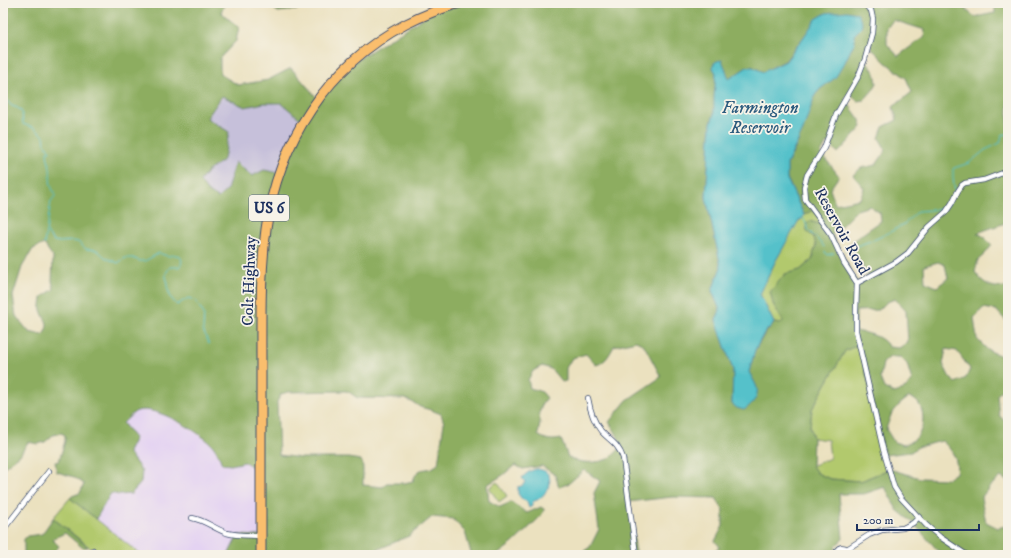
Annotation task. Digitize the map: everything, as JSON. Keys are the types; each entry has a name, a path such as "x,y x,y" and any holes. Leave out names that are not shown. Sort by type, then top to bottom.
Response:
{"highway":[{"name":"Colt Highway","path":"261,555 261,323 263,258 271,201 279,173 296,134 311,109 348,65 370,47 394,31 420,17 460,3"}],"street":[{"name":"Reservoir Road","path":"858,3 865,5 872,14 872,33 865,59 858,77 836,115 824,148 807,175 804,187 806,199 832,235 844,263 857,283 856,331 892,482 901,498 919,517 940,537 967,555"},
{"path":"857,283 896,262 908,253 929,227 946,212 962,185 984,180 1008,171"},
{"path":"588,398 596,424 618,448 623,458 636,555"},
{"path":"3,530 49,471"},
{"path":"837,555 837,550 840,548 843,547 846,549 869,534 882,530 903,528 913,523 919,517"},
{"path":"192,518 227,533 261,536"},
{"path":"846,549 848,553 847,555"},
{"path":"84,555 93,550"}],"shaded area":[{"path":"223,96 245,107 264,103 281,103 303,121 279,173 264,170 252,176 230,177 227,190 218,198 207,191 200,181 208,171 218,164 207,118"},
{"path":"148,410 162,414 176,421 209,442 215,448 222,464 231,465 245,461 261,473 261,536 231,551 228,555 152,555 151,551 147,555 141,555 96,519 111,493 119,495 142,471 128,452 123,423 136,411"}],"green space":[{"path":"3,3 225,3 221,12 239,28 236,41 220,58 220,74 238,85 268,80 291,68 318,99 349,65 446,3 966,3 966,10 975,17 995,13 995,3 1008,3 1008,222 977,233 983,236 992,245 978,260 975,272 985,283 993,287 1008,287 1008,323 996,310 983,308 974,318 977,339 988,350 1001,356 1008,354 1008,385 997,395 999,415 1008,425 1008,482 1001,477 990,486 981,498 986,522 998,528 1008,525 1008,555 942,555 913,523 897,510 885,487 864,494 839,494 843,539 835,546 837,555 706,555 720,547 715,541 723,526 723,510 716,498 672,497 629,502 636,555 578,555 590,547 599,529 594,493 600,481 584,470 568,484 559,487 555,475 542,466 523,469 515,465 487,485 489,501 500,507 511,502 527,513 541,507 545,510 537,520 513,543 497,555 471,555 465,532 453,519 432,517 409,536 365,555 228,555 238,535 261,536 261,473 245,462 231,465 222,464 214,447 195,431 164,415 145,410 135,412 123,423 135,438 128,452 142,471 141,483 131,494 119,495 111,493 96,519 70,498 80,493 84,484 74,477 57,472 55,462 59,461 65,441 65,435 61,433 53,435 45,442 38,444 28,442 20,455 3,468","holes":["817,19 861,28 854,35 855,40 845,62 832,79 815,95 796,147 787,164 787,178 804,215 813,210 823,224 810,221 806,224 807,232 813,236 815,242 816,247 813,253 814,256 812,260 800,270 785,274 770,292 773,304 783,321 780,324 774,323 765,333 755,350 749,372 757,388 732,404 733,370 716,320 720,310 712,291 721,267 706,197 711,123 714,114 716,73 729,79 747,67 753,67 763,72 785,61","893,20 925,30 924,37 898,56 887,44 887,28","869,46 885,62 906,78 912,92 893,107 897,120 883,127 879,138 886,150 876,165 861,168 853,175 864,188 860,199 835,204 830,189 839,176 821,153 827,142 838,153 862,127 860,120 845,99 849,93 857,101 864,100 877,83 875,73 865,59","222,96 245,107 264,103 281,103 303,121 279,173 264,170 252,176 235,162 227,190 218,198 207,191 200,181 208,171 224,159 229,132 207,118","870,206 880,213 881,221 851,242 849,252 860,262 869,277 857,283 832,235 857,210","44,244 53,257 52,281 54,289 42,297 41,309 47,325 43,335 29,332 16,316 13,296 22,267 33,249","938,262 945,265 948,278 937,287 925,282 924,266","895,299 906,311 908,342 899,348 889,347 879,337 856,331 856,311 879,310 887,302","636,341 644,345 661,377 627,400 609,422 622,446 610,458 605,460 594,462 578,461 568,457 561,439 549,440 538,435 540,422 539,414 542,404 547,398 542,392 530,388 528,380 533,371 542,366 551,369 562,382 566,381 566,368 572,358 586,354 596,365 605,360 614,346","859,344 885,455 911,452 918,447 942,441 949,448 956,460 956,473 947,479 920,478 889,469 861,481 830,479 817,473 812,466 813,438 810,427 812,409 845,351","946,349 957,351 970,369 966,378 955,383 949,376 943,364","890,357 900,357 907,364 912,381 906,388 894,393 884,388 880,378 883,363","346,391 358,398 405,399 420,407 441,414 444,423 438,464 434,467 420,470 413,481 404,483 386,483 383,487 363,485 363,468 361,460 348,458 301,458 279,455 277,402 281,394 288,392","909,397 919,404 923,419 921,430 915,439 904,445 894,442 886,429 891,415 899,405"]},
{"path":"266,3 296,3 297,10 278,12"},
{"path":"813,210 824,224 810,221 816,245 812,260 800,270 785,274 773,304 783,321 780,324 774,323 760,294 775,262 799,220"},
{"path":"859,344 889,469 861,481 830,479 817,473 812,466 830,458 828,440 813,438 810,427 812,409 845,351"},
{"path":"497,482 507,496 499,502 489,488"},
{"path":"70,498 141,555 99,555 53,518"},
{"path":"53,518 88,547 83,548 65,533 52,539 59,546 53,554 18,555 24,554 24,539 27,536 42,534"}],"water":[{"name":"Farmington Reservoir","path":"847,11 857,13 862,23 861,28 854,35 855,43 835,78 820,89 815,95 803,130 787,164 787,179 804,215 801,220 799,220 775,262 760,294 774,323 764,333 755,350 749,372 756,386 757,395 752,403 744,410 737,408 732,404 733,370 716,320 720,310 712,291 721,267 706,197 711,123 714,114 716,73 713,68 714,63 722,60 729,79 747,67 753,67 763,72 786,61 816,19 826,13"},
{"path":"537,469 544,471 548,475 550,479 549,485 547,491 539,499 534,501 532,506 529,508 527,502 518,494 518,486 523,485 525,482 522,478 525,475"}],"waterway":[{"path":"3,98 22,112 23,124 34,128 44,136 45,144 50,151 47,151 47,156 50,168 51,184 55,196 51,201 44,244"},
{"path":"845,250 876,239 894,230 904,224 918,211 943,209 955,191 953,169 969,163 985,150 1000,143 1002,135 1008,135"},
{"path":"803,218 810,231 824,247"},
{"path":"47,232 54,241 78,242 86,249 97,250 106,258 118,263 125,258 145,261 159,253 168,256 175,255 180,257 182,262 179,267 170,267 166,273 168,283 167,287 171,298 177,305 188,298 195,300 204,314 203,330 209,344"},
{"path":"825,252 827,255 834,253"}]}
